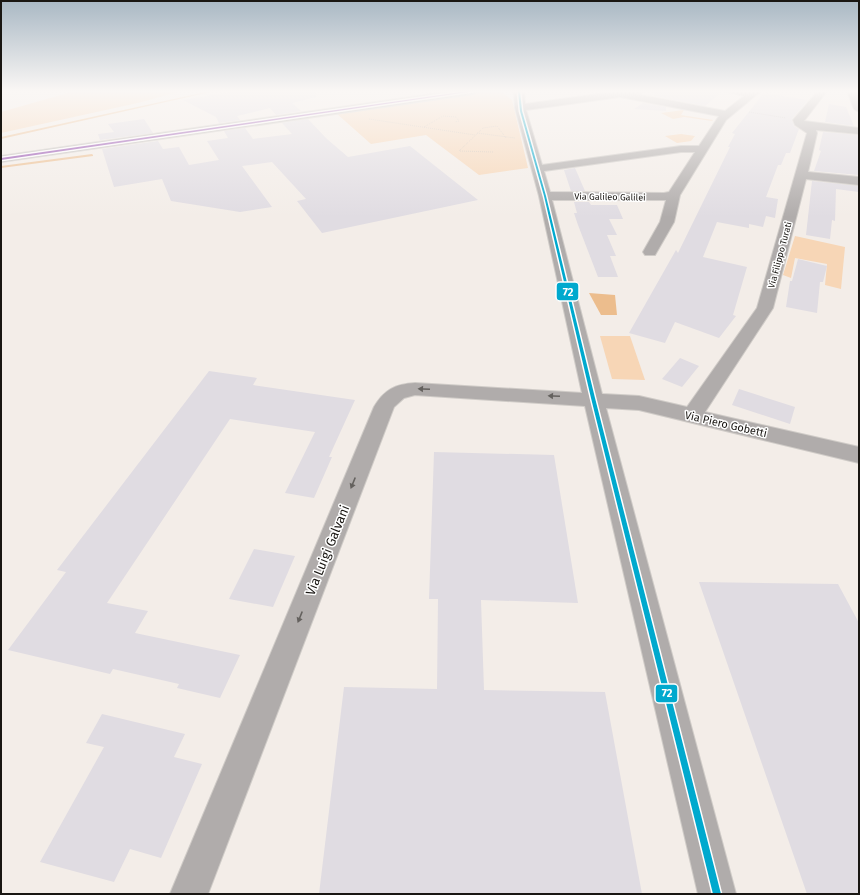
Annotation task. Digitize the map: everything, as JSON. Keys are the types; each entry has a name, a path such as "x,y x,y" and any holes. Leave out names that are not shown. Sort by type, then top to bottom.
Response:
{"main road":[{"path":"1,159 183,133"}],"street":[{"path":"527,133 545,196 593,398 717,894"},
{"path":"650,252 667,222 674,195 713,133"},
{"name":"Via Filippo Turati","path":"692,416 765,308 812,133"},
{"path":"536,169 681,149 702,149"},
{"path":"801,175 859,181"},
{"name":"Via Galileo Galilei","path":"545,196 664,198 674,195"},
{"name":"Via Luigi Galvani","path":"189,894 388,399 395,393 403,390 415,389 593,398"},
{"name":"Via Piero Gobetti","path":"593,398 639,403 859,455"}],"path":[{"path":"461,133 475,135"},
{"path":"493,152 459,150 477,133 506,138 528,138"},
{"path":"502,133 506,138"}],"shaded area":[{"path":"358,133 520,133 528,168 479,175 426,135 371,144"},
{"path":"681,134 695,136 691,141 677,143 665,136"},
{"path":"795,236 845,247 841,289 825,285 827,264 795,258 791,278 783,275"},
{"path":"589,293 615,295 617,315 601,315"},
{"path":"600,336 630,336 645,380 612,379"}],"building":[{"path":"108,133 153,133 100,140 98,134"},
{"path":"225,133 248,133 253,139 292,134 291,133 321,133 348,157 410,146 478,200 322,233 297,201 306,199 272,162 242,166 272,207 240,212 171,201 162,179 114,187 102,149 158,141 163,149 179,147 189,165 219,160 207,141 228,138"},
{"path":"732,133 798,133 790,153 786,153 781,165 778,165 766,197 778,199 775,218 766,216 763,227 749,224 749,228 717,222 703,257 747,267 733,315 736,316 719,338 675,322 665,343 629,333 676,250 678,253 730,147 728,147 735,134"},
{"path":"823,133 859,135 859,175 814,171 821,151 819,150"},
{"path":"575,168 585,191 571,191 564,170"},
{"path":"812,181 859,186 859,192 836,189 835,221 832,220 830,239 806,235"},
{"path":"574,202 589,202 591,205 617,205 623,219 609,219 617,235 607,235 616,256 610,256 618,277 598,277 574,213 577,213"},
{"path":"798,259 827,266 823,282 820,282 817,313 786,307 790,281 792,281"},
{"path":"680,358 699,366 682,387 662,379"},
{"path":"209,371 257,378 253,385 355,400 329,457 332,457 314,498 285,493 315,432 230,419 107,603 148,611 135,633 240,655 220,698 177,688 179,684 113,669 110,674 8,650 66,572 57,570"},
{"path":"739,389 795,407 790,424 732,405"},
{"path":"434,452 554,455 578,603 481,600 484,690 605,692 642,894 319,894 344,687 437,689 438,599 429,599"},
{"path":"254,549 295,556 273,607 229,599"},
{"path":"699,582 838,584 859,623 859,894 807,894"},
{"path":"102,714 185,734 174,757 202,764 161,858 130,849 114,882 40,862 104,747 86,743"}],"waterway":[{"path":"1,138 25,133"},
{"path":"1,167 92,155"}],"transit line":[{"path":"1,159 183,133"},
{"name":"72","path":"527,133 545,196 593,398 717,894"}]}
